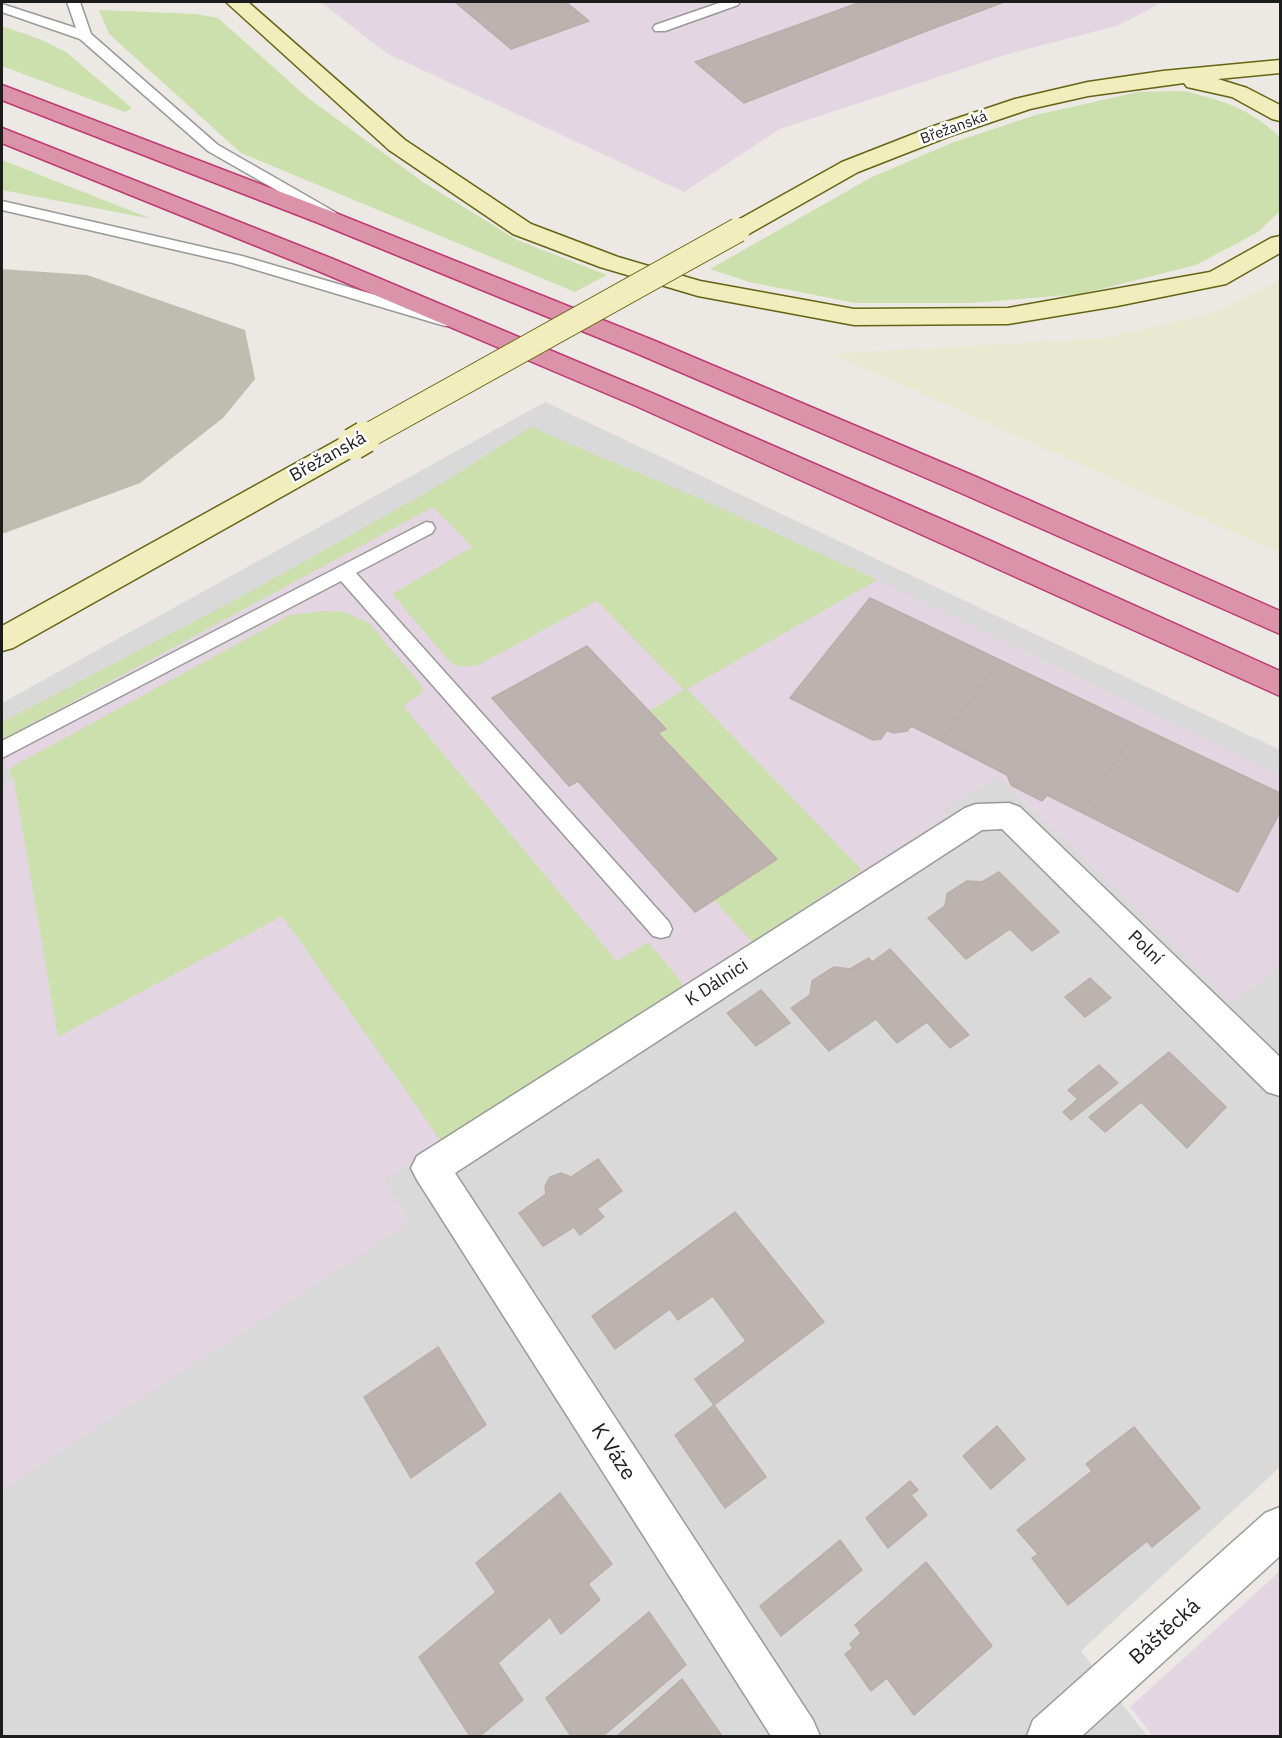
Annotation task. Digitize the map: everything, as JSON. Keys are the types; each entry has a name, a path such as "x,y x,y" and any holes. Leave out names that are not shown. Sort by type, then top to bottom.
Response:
{"highway":[{"path":"2,92 359,231 696,368 1052,520 1281,623"},
{"path":"2,135 492,336 1030,569 1281,684"}],"street":[{"path":"236,2 397,146 522,229 609,262 698,288 854,317 1008,316 1217,278 1281,243"},
{"name":"Břežanská","path":"2,640 850,167 942,131 1023,104 1088,89 1163,78 1281,67"},
{"path":"1163,78 1218,85 1266,104 1281,114"},
{"name":"Polní","path":"1010,816 1281,1080"},
{"name":"K Dálnici","path":"430,1168 976,817 1010,816"},
{"name":"K Váze","path":"430,1168 796,1737"},
{"name":"Báštěcká","path":"1049,1737 1281,1528"}],"lane":[{"path":"74,2 85,36"},
{"path":"660,28 733,2"},
{"path":"2,8 85,36 213,148 359,231"},
{"path":"2,206 236,259 492,336"},
{"path":"2,750 426,528"},
{"path":"343,571 662,928"}],"shaded area":[{"path":"321,2 1163,2 1117,26 1008,54 780,129 684,192 386,53"},
{"path":"2,269 87,275 245,330 255,379 223,418 140,483 2,534"},
{"path":"545,402 1280,750 1280,1467 1081,1651 1147,1736 2,1736 2,703"},
{"path":"531,427 598,454 877,580 1280,775 1280,967 1232,1002 998,776 944,810 949,815 385,1179 409,1223 2,1490 2,786 14,780 2,759 2,721 248,593 431,490"},
{"path":"1280,1571 1280,1736 1153,1736 1130,1707"}],"green space":[{"path":"99,10 196,14 218,18 308,98 423,182 517,240 607,275 575,292 241,153 109,34"},
{"path":"2,26 42,40 66,52 132,108 125,112 2,66"},
{"path":"1184,91 1212,98 1246,112 1280,137 1280,211 1258,232 1196,265 1081,294 971,303 855,303 749,282 710,269 872,177 954,142 1036,115 1138,92"},
{"path":"2,160 152,219 2,190"},
{"path":"1280,280 1280,553 832,354 1103,338 1212,314"},
{"path":"531,427 712,504 877,580 687,689 862,870 752,942 714,900 777,858 658,733 666,729 649,711 684,690 597,601 476,666 458,666 451,663 392,594 472,547 433,507 2,740 2,722 248,593 431,490"},
{"path":"324,611 345,612 369,623 422,686 423,692 403,706 617,961 648,942 680,980 683,987 442,1142 282,916 58,1037 14,780 9,771 15,765 290,615"}],"building":[{"path":"455,2 566,2 589,21 511,49"},
{"path":"861,2 888,2 929,30 744,103 695,62"},
{"path":"888,2 941,2 964,17 929,30"},
{"path":"941,2 1004,2 964,17"},
{"path":"870,598 1000,660 941,741 911,726 907,731 893,733 887,730 881,739 873,740 790,698"},
{"path":"587,646 666,729 658,733 777,859 695,912 578,781 569,786 492,698"},
{"path":"1000,660 1138,726 1083,813 1047,795 1042,801 1011,785 1007,775 941,741"},
{"path":"1138,726 1280,793 1280,812 1238,892 1083,813"},
{"path":"999,872 1059,932 1032,951 1010,929 966,959 928,918 945,906 947,894 967,881 982,882"},
{"path":"890,949 969,1035 950,1048 927,1022 897,1043 876,1019 829,1051 791,1008 810,995 812,981 834,967 850,969 869,958 872,962"},
{"path":"1090,978 1111,998 1085,1017 1065,997"},
{"path":"761,990 790,1023 756,1046 727,1013"},
{"path":"1169,1052 1226,1107 1187,1148 1141,1102 1105,1132 1089,1117"},
{"path":"1099,1065 1118,1083 1071,1120 1063,1112 1078,1099 1068,1090"},
{"path":"598,1159 622,1191 597,1209 604,1217 580,1235 574,1227 543,1246 519,1213 546,1194 545,1186 550,1177 561,1173 571,1177"},
{"path":"735,1212 824,1322 714,1405 695,1379 746,1341 713,1296 678,1320 670,1309 615,1349 592,1316"},
{"path":"438,1347 486,1425 411,1478 364,1397"},
{"path":"714,1405 766,1477 725,1508 675,1435"},
{"path":"997,1426 1025,1459 991,1489 963,1456"},
{"path":"1134,1427 1200,1508 1152,1547 1147,1541 1068,1605 1032,1558 1038,1554 1017,1530 1092,1471 1086,1464"},
{"path":"910,1481 918,1490 911,1495 927,1515 888,1548 866,1518"},
{"path":"560,1493 612,1564 588,1584 600,1600 561,1634 550,1617 498,1663 523,1700 480,1736 470,1736 419,1657 496,1592 476,1563"},
{"path":"840,1540 862,1570 781,1636 760,1606"},
{"path":"926,1562 992,1646 914,1715 887,1678 871,1691 845,1654 853,1648 850,1644 861,1633 855,1625"},
{"path":"649,1612 686,1665 603,1736 571,1736 546,1698"},
{"path":"682,1679 722,1736 617,1736"}]}
